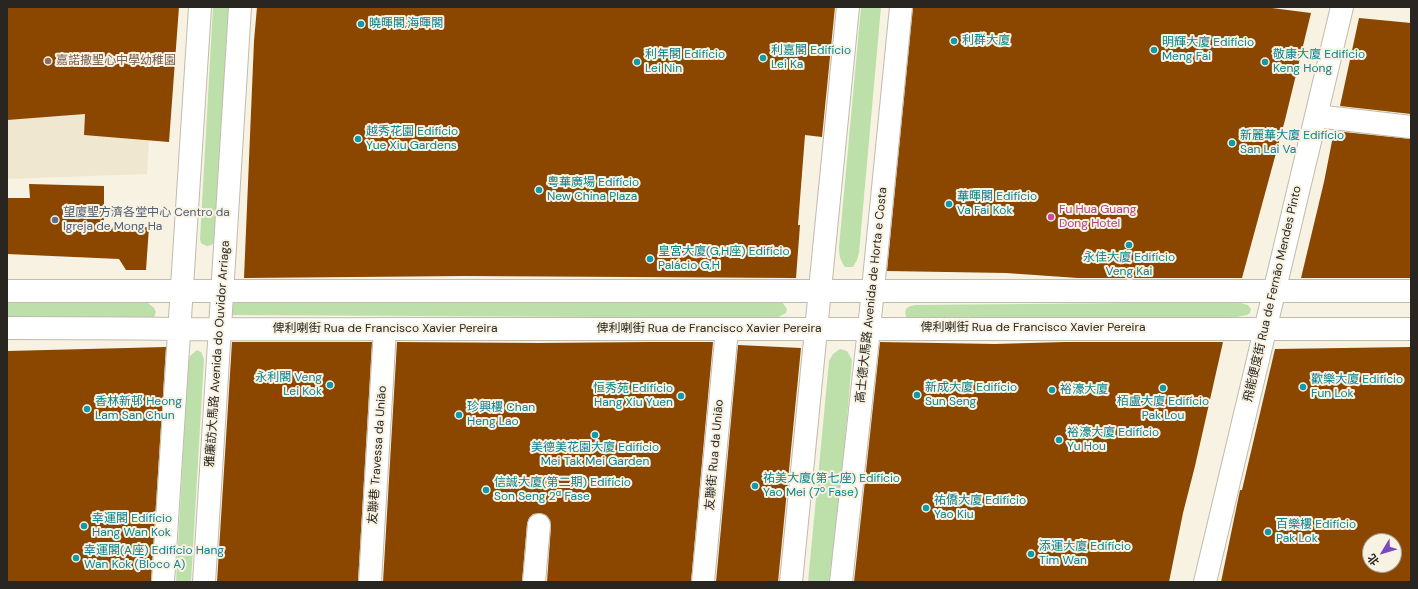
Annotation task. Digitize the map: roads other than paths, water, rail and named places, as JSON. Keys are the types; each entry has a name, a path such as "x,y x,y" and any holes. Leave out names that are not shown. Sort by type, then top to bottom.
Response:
{"street":[{"path":"163,582 200,7"},
{"name":"雅廉訪大馬路 Avenida do Ouvidor Arriaga","path":"204,582 240,7"},
{"path":"791,582 848,7"},
{"name":"高士德大馬路 Avenida de Horta e Costa","path":"841,582 873,291 901,7"},
{"name":"飛能便度街 Rua de Fernão Mendes Pinto","path":"1205,582 1342,7"},
{"path":"1316,116 1411,127"},
{"path":"7,291 1411,292"},
{"name":"俾利喇街 Rua de Francisco Xavier Pereira","path":"7,328 220,328 266,330 1411,329"},
{"name":"友聯巷 Travessa da União","path":"370,582 386,329"},
{"name":"友聯街 Rua da União","path":"703,582 727,329"},
{"path":"534,582 539,525"}],"place":[{"name":"曉暉閣,海暉閣","path":"361,24"},
{"name":"利群大廈","path":"954,41"},
{"name":"明輝大廈 Edifício Meng Fai","path":"1154,50"},
{"name":"利嘉閣 Edifício Lei Ka","path":"763,58"},
{"name":"嘉諾撒聖心中學幼稚園","path":"48,61"},
{"name":"利年閣 Edifício Lei Nin","path":"637,62"},
{"name":"敬康大廈 Edifício Keng Hong","path":"1265,62"},
{"name":"越秀花園 Edifício Yue Xiu Gardens","path":"358,139"},
{"name":"新麗華大廈 Edifício San Lai Va","path":"1232,143"},
{"name":"粵華廣場 Edifício New China Plaza","path":"539,190"},
{"name":"華暉閣 Edifício Va Fai Kok","path":"949,204"},
{"name":"Fu Hua Guang Dong Hotel","path":"1051,217"},
{"name":"望廈聖方濟各堂中心 Centro da Igreja de Mong Ha","path":"55,220"},
{"name":"永佳大廈 Edifício Veng Kai","path":"1129,245"},
{"name":"皇宮大廈(G,H座) Edifício Palácio G,H","path":"650,259"},
{"name":"永利閣 Veng Lei Kok","path":"330,385"},
{"name":"歡樂大廈 Edifício Fun Lok","path":"1303,387"},
{"name":"栢盧大廈 Edifício Pak Lou","path":"1163,388"},
{"name":"裕濠大廈","path":"1052,390"},
{"name":"新成大廈 Edifício Sun Seng","path":"917,395"},
{"name":"恒秀苑 Edifício Hang Xiu Yuen","path":"681,396"},
{"name":"香林新邨 Heong Lam San Chun","path":"87,409"},
{"name":"珍興樓 Chan Heng Lao","path":"459,415"},
{"name":"美德美花園大廈 Edifício Mei Tak Mei Garden","path":"595,435"},
{"name":"裕濠大廈 Edifício Yu Hou","path":"1059,440"},
{"name":"祐美大廈(第七座) Edifício Yao Mei (7º Fase)","path":"755,486"},
{"name":"信誠大廈(第二期) Edifício Son Seng 2ª Fase","path":"486,490"},
{"name":"祐僑大廈 Edifício Yao Kiu","path":"926,508"},
{"name":"幸運閣 Edifício Hang Wan Kok","path":"84,526"},
{"name":"百樂樓 Edifício Pak Lok","path":"1268,532"},
{"name":"添運大廈 Edifício Tim Wan","path":"1031,554"},
{"name":"幸運閣(A座) Edifício Hang Wan Kok (Bloco A)","path":"76,558"}]}
